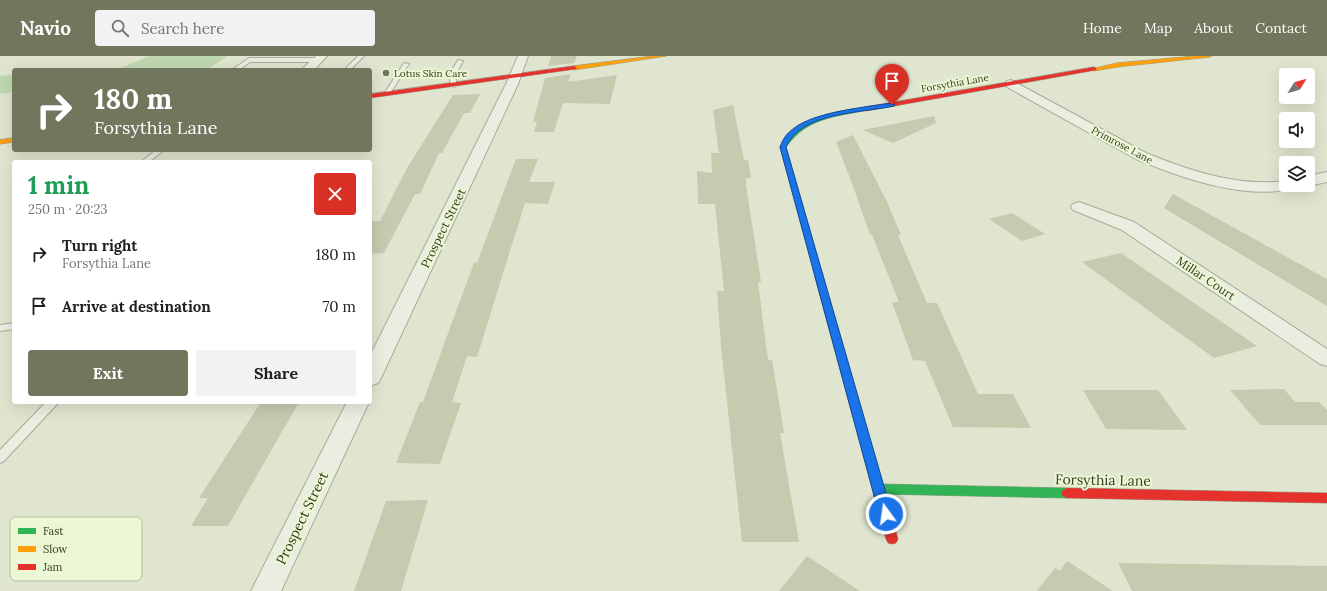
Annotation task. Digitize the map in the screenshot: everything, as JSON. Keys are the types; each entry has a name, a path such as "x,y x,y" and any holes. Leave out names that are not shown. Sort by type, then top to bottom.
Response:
{"street":[{"name":"Prospect Street","path":"372,374 506,99 523,56"},
{"path":"372,96 514,78 664,56"},
{"name":"Forsythia Lane","path":"892,539 783,147 787,138 796,129 821,118 1116,65 1210,56"},
{"path":"309,68 319,58"},
{"name":"Primrose Lane","path":"1011,84 1141,156 1160,164 1207,178 1232,183 1279,187"},
{"path":"0,142 12,140"},
{"path":"1315,180 1327,177"},
{"name":"Millar Court","path":"1079,207 1128,226 1327,359"},
{"name":"Prospect Street","path":"266,591 357,404"},
{"name":"Forsythia Lane","path":"879,489 1327,498"}],"lane":[{"path":"349,68 361,56"},
{"path":"238,68 249,60 319,58"},
{"path":"454,85 452,76 460,61"},
{"path":"387,94 406,64"},
{"path":"148,160 158,152"},
{"path":"0,328 12,326"},
{"path":"0,458 51,404"}],"green space":[{"path":"149,56 227,56 210,68 121,68"},
{"path":"12,75 12,92 0,94 0,76"}],"building":[{"path":"551,56 577,56 574,63 548,66"},
{"path":"571,74 568,82 617,75 610,104 563,103 554,132 534,132 537,122 533,122 545,78"},
{"path":"480,94 470,113 464,113 442,153 439,153 420,194 415,194 384,253 372,254 372,221 380,221 407,168 453,95"},
{"path":"733,105 744,160 748,160 751,178 746,178 746,185 761,282 758,282 768,360 772,360 784,433 780,433 799,542 742,542 721,346 717,291 724,291 715,204 698,204 697,171 712,173 711,153 719,153 713,110"},
{"path":"934,116 936,123 893,143 863,130"},
{"path":"853,135 887,202 901,235 898,235 927,303 937,303 978,394 1013,394 1031,428 953,427 925,361 913,360 892,302 899,302 872,235 870,235 836,142"},
{"path":"516,159 538,159 529,182 555,182 548,204 525,203 477,357 467,356 452,402 461,403 440,464 396,463 420,402 423,402 474,263 477,263"},
{"path":"1173,194 1327,279 1327,306 1164,208"},
{"path":"1012,213 1045,234 1022,241 989,219"},
{"path":"1121,253 1257,346 1214,358 1082,262"},
{"path":"1284,389 1295,402 1319,402 1327,410 1327,425 1260,425 1230,390"},
{"path":"1083,390 1158,390 1187,430 1106,429"},
{"path":"260,404 298,404 228,526 191,526 208,498 199,498"},
{"path":"428,500 401,591 354,591 386,501"},
{"path":"807,556 860,591 779,591"},
{"path":"1067,561 1113,591 1037,591 1055,568 1060,571"},
{"path":"1118,563 1327,566 1327,591 1132,591"}],"traffic: fast":[{"path":"819,277 783,147 790,137 809,123 831,115 866,109"},
{"path":"879,489 1067,493"}],"traffic: slow":[{"path":"574,68 664,56"},
{"path":"1094,69 1117,65 1210,56"},
{"path":"0,142 12,140"}],"traffic: jam":[{"path":"372,96 574,68"},
{"path":"866,109 1094,69"},
{"path":"819,277 892,539"},
{"path":"1067,493 1327,498"}],"place":[{"name":"Lotus Skin Care","path":"386,73"}],"route":[{"path":"886,514 783,147 787,138 796,129 808,122 837,114 892,105"}]}
